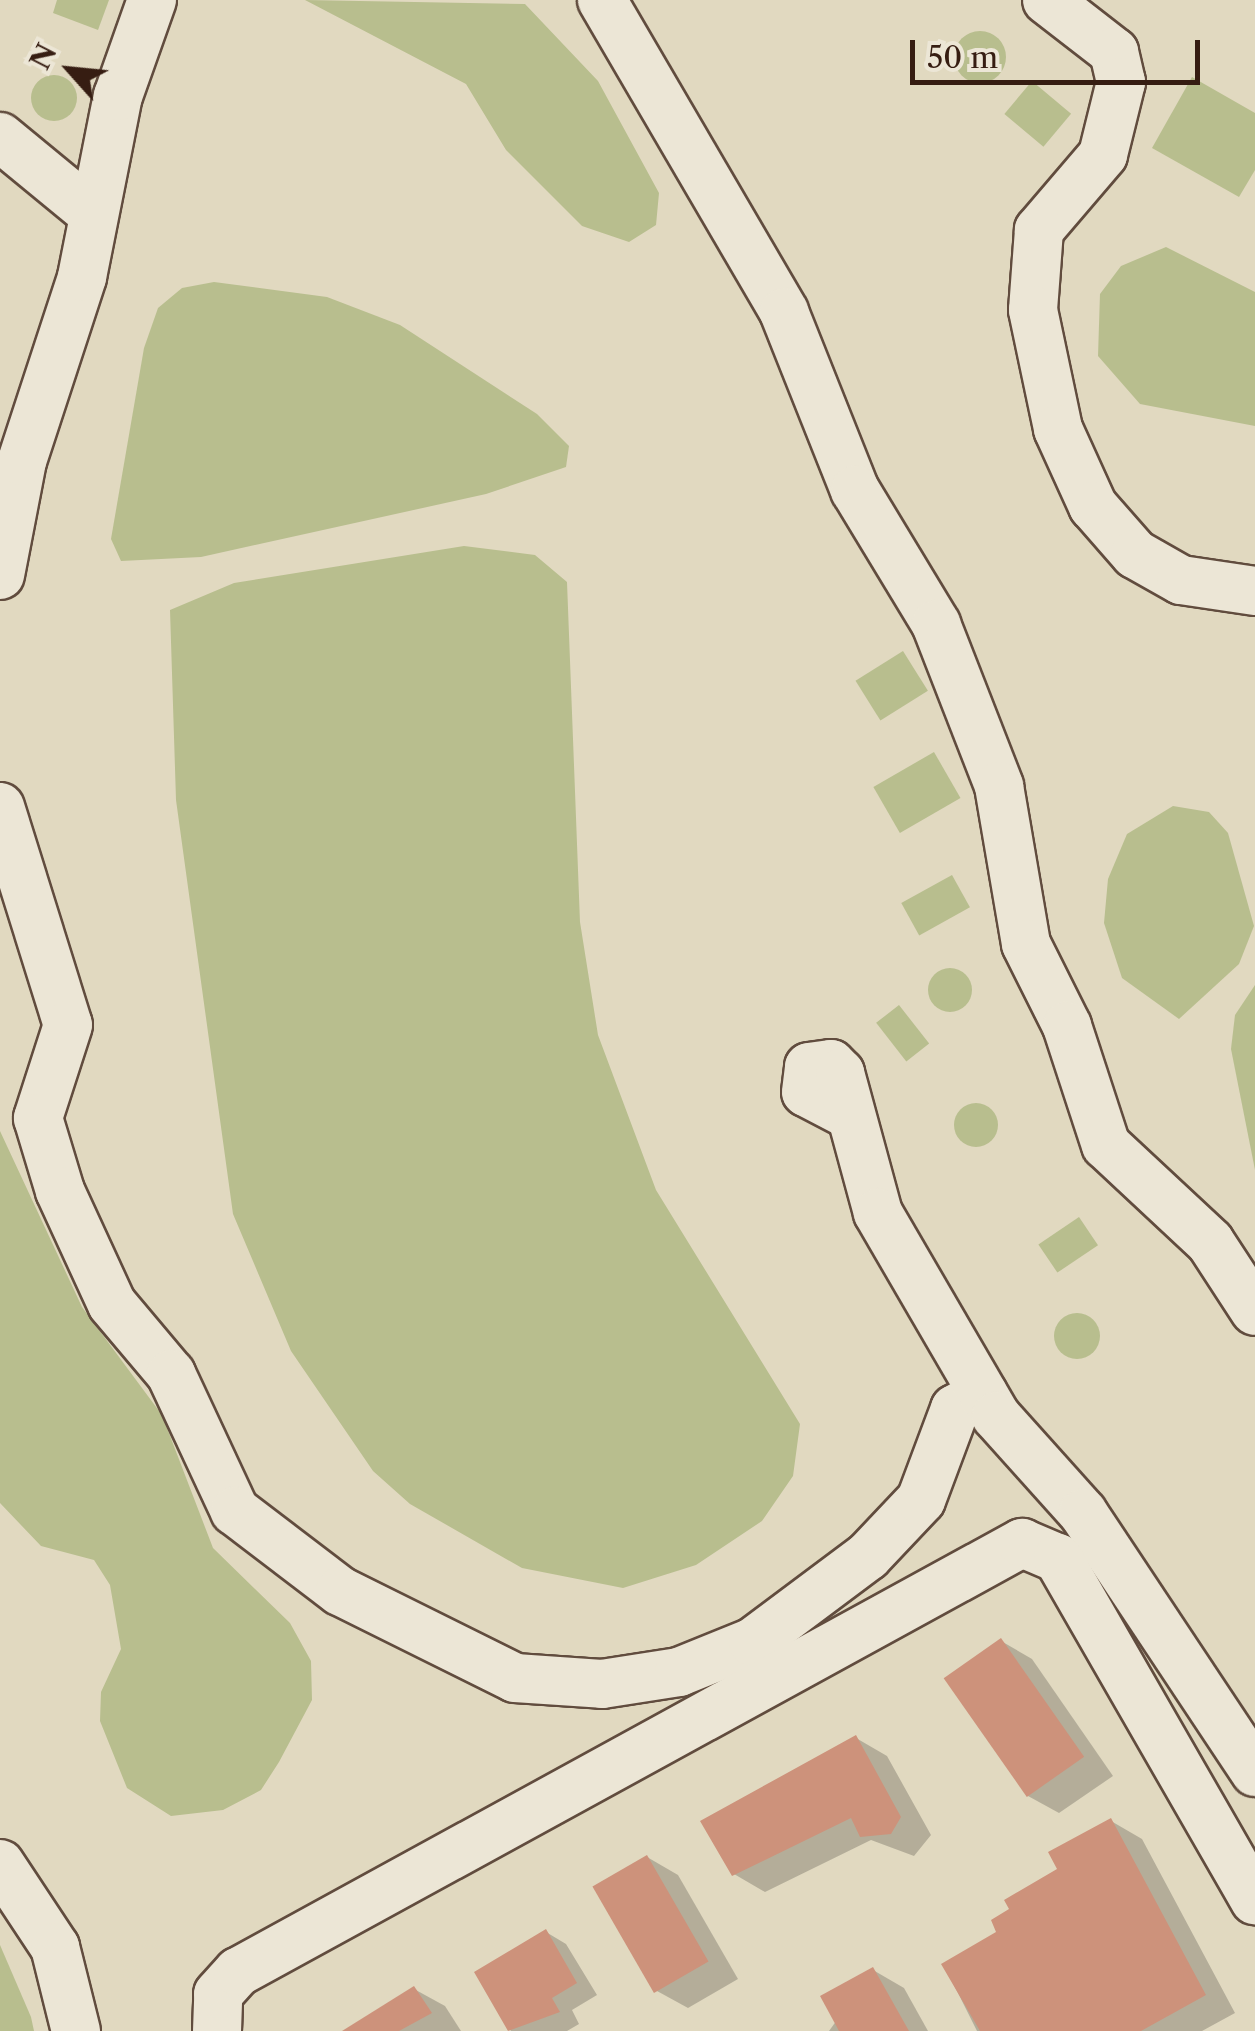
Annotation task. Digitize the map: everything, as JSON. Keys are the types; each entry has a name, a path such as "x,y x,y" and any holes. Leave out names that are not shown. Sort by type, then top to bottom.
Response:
{"street":[{"path":"0,574 92,212 152,0"},
{"path":"602,0 784,312 855,490 936,624 999,786 1026,944 1062,1014 1106,1145 1210,1242 1255,1311"},
{"path":"1047,0 1114,52 1121,82 1103,156 1039,230 1033,310 1058,430 1093,506 1135,554 1181,580 1255,591"},
{"path":"0,137 92,212"},
{"path":"0,807 68,1026 38,1118 60,1191 112,1304 172,1374 235,1511 340,1590 515,1678 602,1684 680,1672 753,1642 868,1556 920,1500 956,1409 983,1394"},
{"path":"848,1114 878,1213 983,1394 1083,1513 1255,1772"},
{"path":"217,2031 218,1994 238,1972 1022,1543 1058,1558 1255,1900"},
{"path":"0,1864 55,1946 76,2031"}],"green space":[{"path":"57,0 109,0 98,30 53,13"},
{"path":"305,0 525,4 598,81 659,193 656,225 629,242 582,226 506,150 466,84"},
{"path":"980,31 998,39 1006,57 998,75 980,83 962,75 954,57 962,39"},
{"path":"54,75 70,82 77,98 70,114 54,121 38,114 31,98 38,82"},
{"path":"1192,77 1255,113 1255,170 1239,197 1152,148"},
{"path":"1032,81 1071,114 1043,147 1004,114"},
{"path":"1166,247 1255,292 1255,426 1140,404 1098,356 1100,294 1121,266"},
{"path":"214,282 327,297 400,325 537,414 569,446 566,467 486,494 201,557 121,561 111,539 144,348 158,308 182,288"},
{"path":"464,546 535,555 567,582 580,922 598,1035 656,1190 800,1424 793,1476 762,1521 696,1565 623,1588 522,1568 410,1504 373,1471 291,1351 233,1214 176,800 170,610 234,583"},
{"path":"903,651 928,691 880,721 856,681"},
{"path":"934,752 960,798 900,833 873,787"},
{"path":"1173,806 1209,812 1228,833 1254,926 1239,964 1179,1019 1122,978 1104,923 1108,879 1127,834"},
{"path":"952,875 970,907 919,935 901,903"},
{"path":"950,968 966,974 972,990 966,1006 950,1012 934,1006 928,990 934,974"},
{"path":"1255,985 1255,1170 1231,1049 1235,1015"},
{"path":"899,1005 929,1044 906,1061 876,1023"},
{"path":"976,1103 992,1109 998,1125 992,1141 976,1147 960,1141 954,1125 960,1109"},
{"path":"0,1131 82,1307 162,1415 213,1548 290,1623 311,1661 312,1700 279,1762 261,1790 223,1810 171,1816 127,1788 100,1721 101,1692 121,1649 110,1585 94,1560 41,1546 0,1503"},
{"path":"1079,1217 1098,1245 1057,1273 1038,1244"},
{"path":"1077,1313 1093,1320 1100,1336 1093,1352 1077,1359 1061,1352 1054,1336 1061,1320"},
{"path":"0,1945 31,2017 34,2031 0,2031"}],"building":[{"path":"1001,1638 1084,1757 1027,1797 944,1678"},
{"path":"856,1735 901,1817 891,1834 860,1837 851,1818 732,1876 700,1821"},
{"path":"1111,1818 1206,1995 1141,2031 980,2031 941,1964 996,1932 991,1920 1009,1909 1004,1900 1057,1869 1048,1852"},
{"path":"647,1855 708,1962 654,1993 592,1886"},
{"path":"546,1929 577,1983 552,1998 560,2012 508,2031 474,1972"},
{"path":"873,1967 909,2031 839,2031 820,1996"},
{"path":"414,1986 432,2013 399,2031 342,2031"}]}
